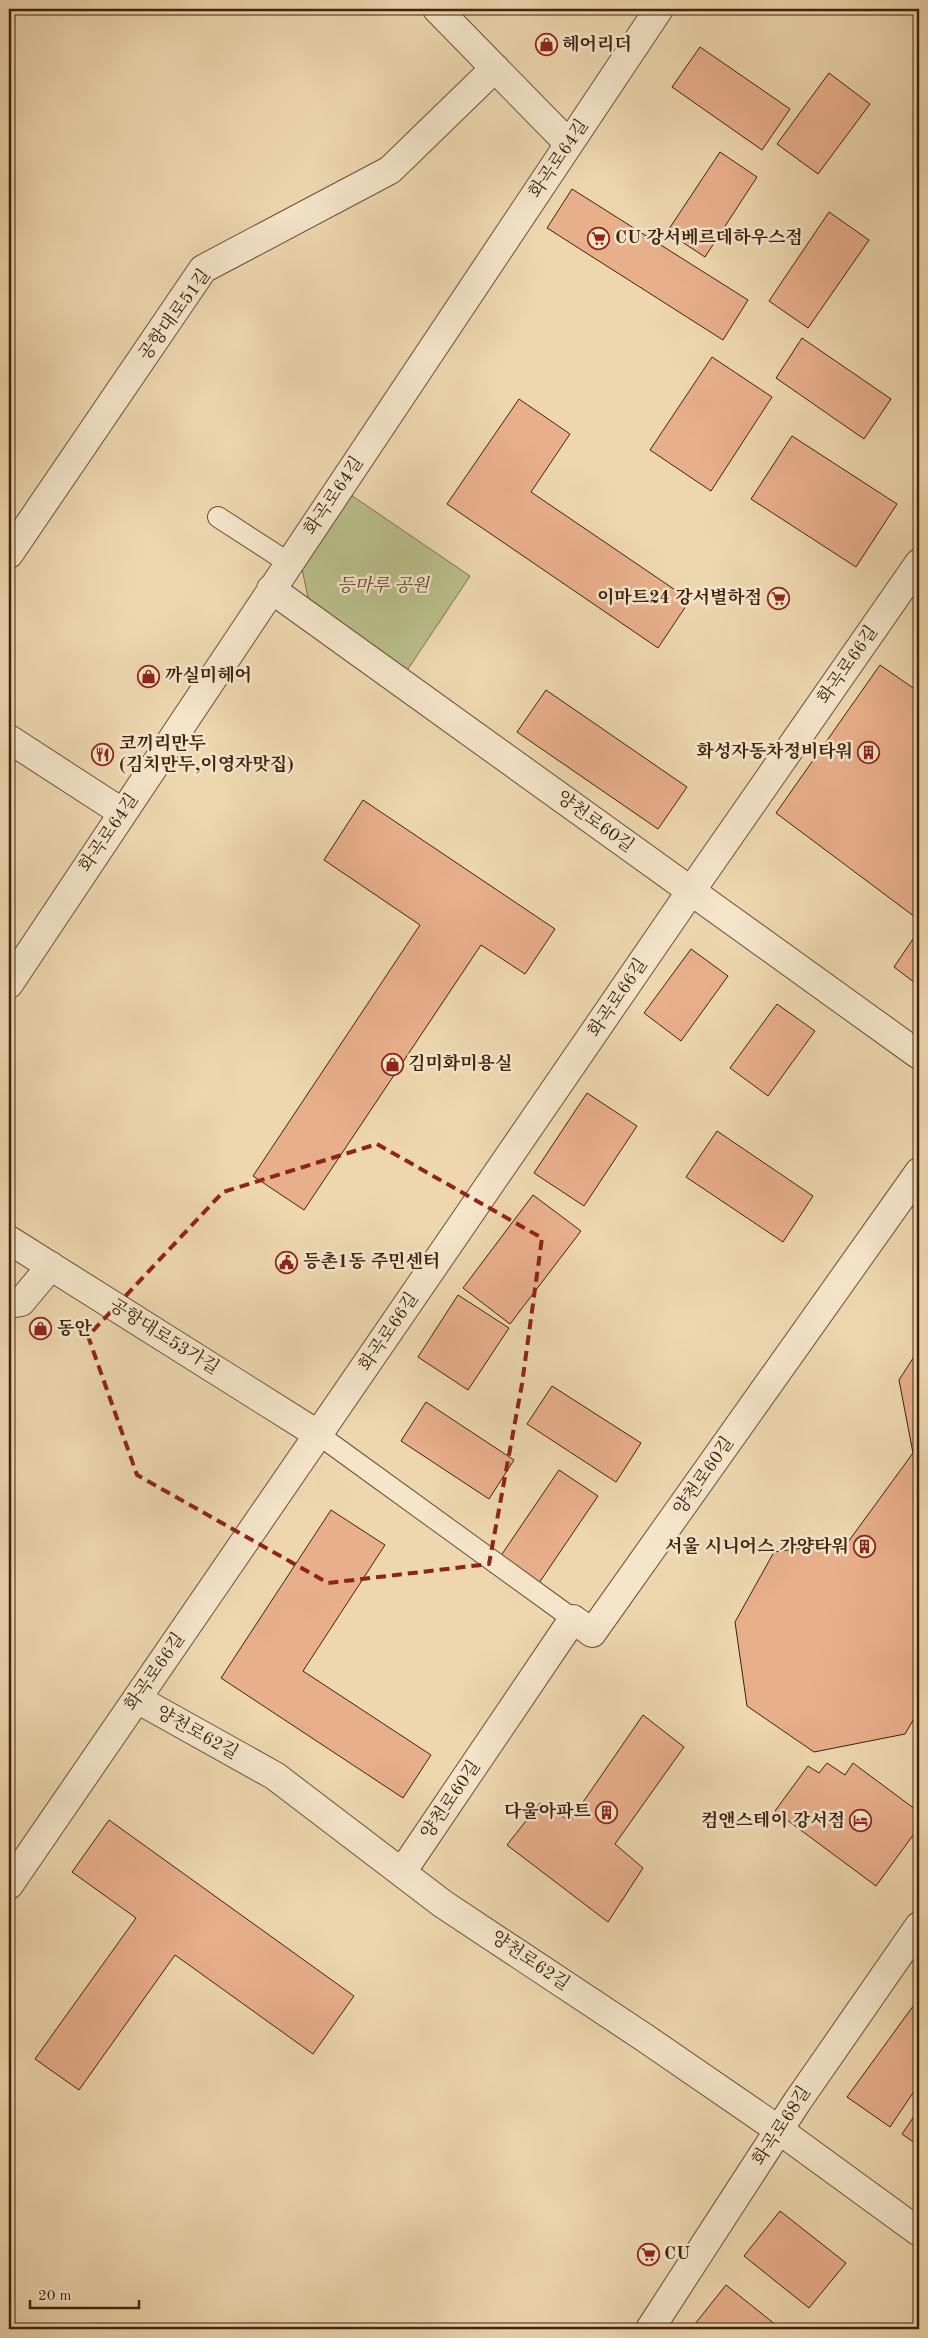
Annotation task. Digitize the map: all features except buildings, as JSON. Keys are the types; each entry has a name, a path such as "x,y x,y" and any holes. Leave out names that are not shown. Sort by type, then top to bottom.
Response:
{"street":[{"path":"437,9 569,144"},
{"name":"화곡로64길","path":"9,984 659,9"},
{"name":"공항대로51길","path":"9,554 204,269 390,170 494,68"},
{"name":"화곡로66길","path":"9,1885 691,890 919,563"},
{"name":"양천로60길","path":"271,589 919,1054"},
{"path":"9,739 123,813"},
{"name":"양천로60길","path":"402,1872 573,1619 592,1633 919,1172"},
{"name":"공항대로53가길","path":"9,1240 319,1435"},
{"path":"9,1304 20,1302 51,1266"},
{"name":"양천로62길","path":"136,1699 275,1776 443,1904 645,2038 779,2130 919,2232"},
{"name":"화곡로68길","path":"650,2329 779,2130 919,1926"}],"lane":[{"path":"218,517 289,563"},
{"path":"319,1435 573,1619"}],"highlighted area":[{"path":"377,1144 542,1238 522,1384 489,1564 328,1583 137,1475 88,1336 223,1192"}],"green space":[{"name":"등마루 공원","path":"351,495 470,576 406,672 310,607 302,569"}],"place":[{"name":"헤어리더","path":"546,45"},
{"name":"CU 강서베르데하우스점","path":"599,238"},
{"name":"이마트24 강서별하점","path":"778,598"},
{"name":"까실미헤어","path":"149,676"},
{"name":"화성자동차정비타워","path":"869,752"},
{"name":"코끼리만두 (김치만두,이영자맛집)","path":"103,754"},
{"name":"김미화미용실","path":"392,1064"},
{"name":"등촌1동 주민센터","path":"287,1262"},
{"name":"동안","path":"41,1329"},
{"name":"서울 시니어스 가양타워","path":"865,1547"},
{"name":"다울아파트","path":"607,1812"},
{"name":"컴앤스테이 강서점","path":"861,1821"},
{"name":"CU","path":"648,2254"}]}
